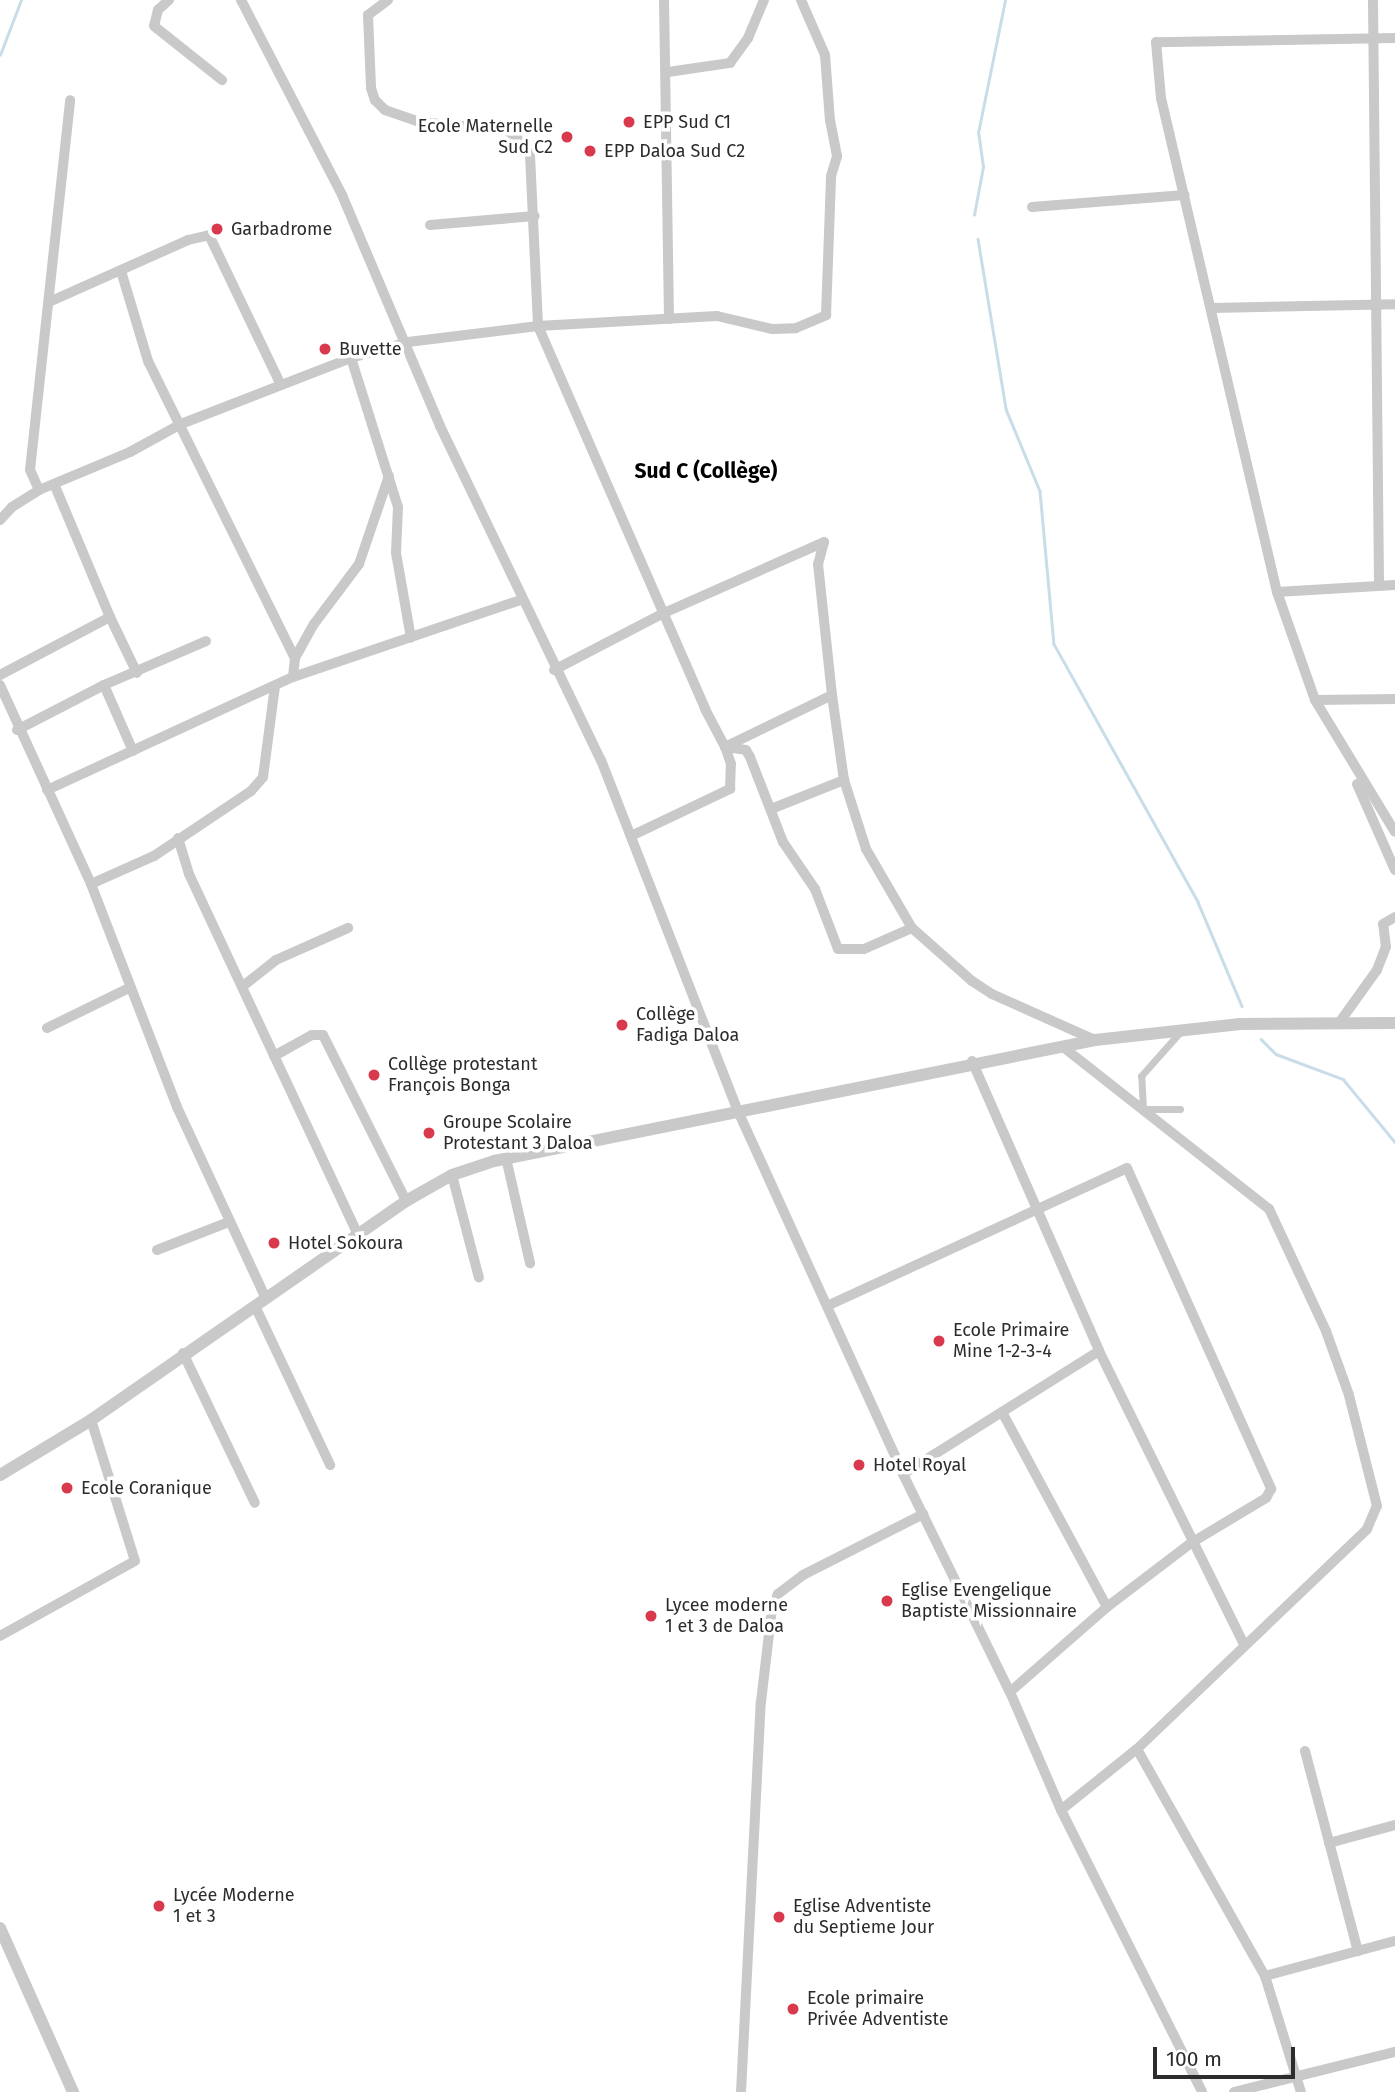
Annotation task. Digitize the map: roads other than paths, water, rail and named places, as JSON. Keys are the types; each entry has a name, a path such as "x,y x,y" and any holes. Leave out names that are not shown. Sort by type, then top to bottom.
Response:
{"street":[{"path":"169,0 158,10 154,26 222,80"},
{"path":"241,0 342,195 377,285 408,342 440,426 554,670 601,760 737,1109 903,1474 1010,1692 1061,1810 1202,2092"},
{"path":"387,0 368,15 371,88 375,100 385,110 419,122 484,125 506,130 520,139 530,155 535,216 538,326 732,764 730,789 631,836"},
{"path":"664,0 668,72 669,319"},
{"path":"668,72 730,63 748,38 764,0"},
{"path":"0,520 12,507 39,490 181,424 351,358 408,342 538,326 717,316 781,329 796,328 826,315 831,176 837,156 830,121 825,55 800,0"},
{"path":"1373,0 1374,305 1379,585"},
{"path":"1395,38 1156,42 1161,98 1277,592 1315,700 1340,747 1395,870"},
{"path":"39,490 30,470 70,100"},
{"path":"1032,207 1185,195"},
{"path":"430,225 535,216"},
{"path":"49,302 188,240 209,235 281,385"},
{"path":"121,271 140,342 229,530 295,658"},
{"path":"1211,308 1395,304"},
{"path":"351,358 398,506 396,553 411,638"},
{"path":"293,677 295,658 359,564 389,475"},
{"path":"54,484 110,617 137,673"},
{"path":"554,670 664,613 824,542 818,564 832,695 844,780 866,849 912,928 992,995 1096,1040"},
{"path":"1277,592 1395,585"},
{"path":"47,790 293,677 521,600"},
{"path":"0,675 110,617"},
{"path":"17,730 104,685 206,641"},
{"path":"0,685 17,730 91,884 229,1222 265,1297"},
{"path":"104,685 133,751"},
{"path":"91,884 155,856 178,838 242,800 263,777 275,686"},
{"path":"725,747 832,695"},
{"path":"1315,700 1395,699"},
{"path":"725,747 746,750 783,842 815,889 838,949 864,949 912,928"},
{"path":"1340,747 1395,832"},
{"path":"771,809 844,780"},
{"path":"178,838 189,874 358,1235"},
{"path":"1339,1023 1373,979 1386,947 1383,924 1395,917"},
{"path":"243,986 276,960 348,928"},
{"path":"47,1028 131,987"},
{"path":"0,1475 91,1420 183,1353 406,1201 452,1175 506,1158 972,1061 1062,1045 1184,1028 1395,1023"},
{"path":"1180,1109 1143,1109 1141,1076 1184,1028"},
{"path":"274,1056 312,1035 323,1035 406,1201"},
{"path":"1061,1810 1137,1749 1243,1643 1374,1519 1377,1493 1349,1395 1326,1331 1269,1209 1062,1045"},
{"path":"972,1061 1099,1351 1191,1543 1243,1643"},
{"path":"506,1158 530,1263"},
{"path":"827,1306 1037,1207 1127,1168 1271,1489 1266,1498 1191,1543 1107,1607 1010,1692"},
{"path":"452,1175 479,1278"},
{"path":"157,1250 229,1222"},
{"path":"255,1306 330,1465"},
{"path":"903,1474 1099,1351"},
{"path":"183,1353 255,1503"},
{"path":"1002,1412 1107,1607"},
{"path":"0,1636 135,1561 91,1420"},
{"path":"741,2092 761,1702 772,1608 778,1594 803,1575 923,1514"},
{"path":"1137,1749 1265,1976 1301,2092"},
{"path":"1305,1751 1358,1951"},
{"path":"1329,1843 1395,1825"},
{"path":"0,1928 73,2092"},
{"path":"1265,1976 1395,1941"},
{"path":"1234,2092 1299,2079 1395,2052"}],"waterway":[{"path":"0,55 21,0"},
{"path":"974,215 983,167 978,133 1005,0"},
{"path":"978,239 1006,409 1040,491 1054,644 1198,902 1242,1006"},
{"path":"1261,1039 1276,1054 1343,1079 1395,1142"}],"place":[{"name":"EPP Sud C1","path":"629,122"},
{"name":"Ecole Maternelle Sud C2","path":"567,137"},
{"name":"EPP Daloa Sud C2","path":"590,151"},
{"name":"Garbadrome","path":"217,229"},
{"name":"Buvette","path":"325,349"},
{"name":"Collège Fadiga Daloa","path":"622,1025"},
{"name":"Collège protestant François Bonga","path":"374,1075"},
{"name":"Groupe Scolaire Protestant 3 Daloa","path":"429,1133"},
{"name":"Hotel Sokoura","path":"274,1243"},
{"name":"Ecole Primaire Mine 1-2-3-4","path":"939,1341"},
{"name":"Hotel Royal","path":"859,1465"},
{"name":"Ecole Coranique","path":"67,1488"},
{"name":"Eglise Evengelique Baptiste Missionnaire","path":"887,1601"},
{"name":"Lycee moderne 1 et 3 de Daloa","path":"651,1616"},
{"name":"Lycée Moderne 1 et 3","path":"159,1906"},
{"name":"Eglise Adventiste du Septieme Jour","path":"779,1917"},
{"name":"Ecole primaire Privée Adventiste","path":"793,2009"}],"district":[{"name":"Sud C (Collège)","path":"706,471"}]}
